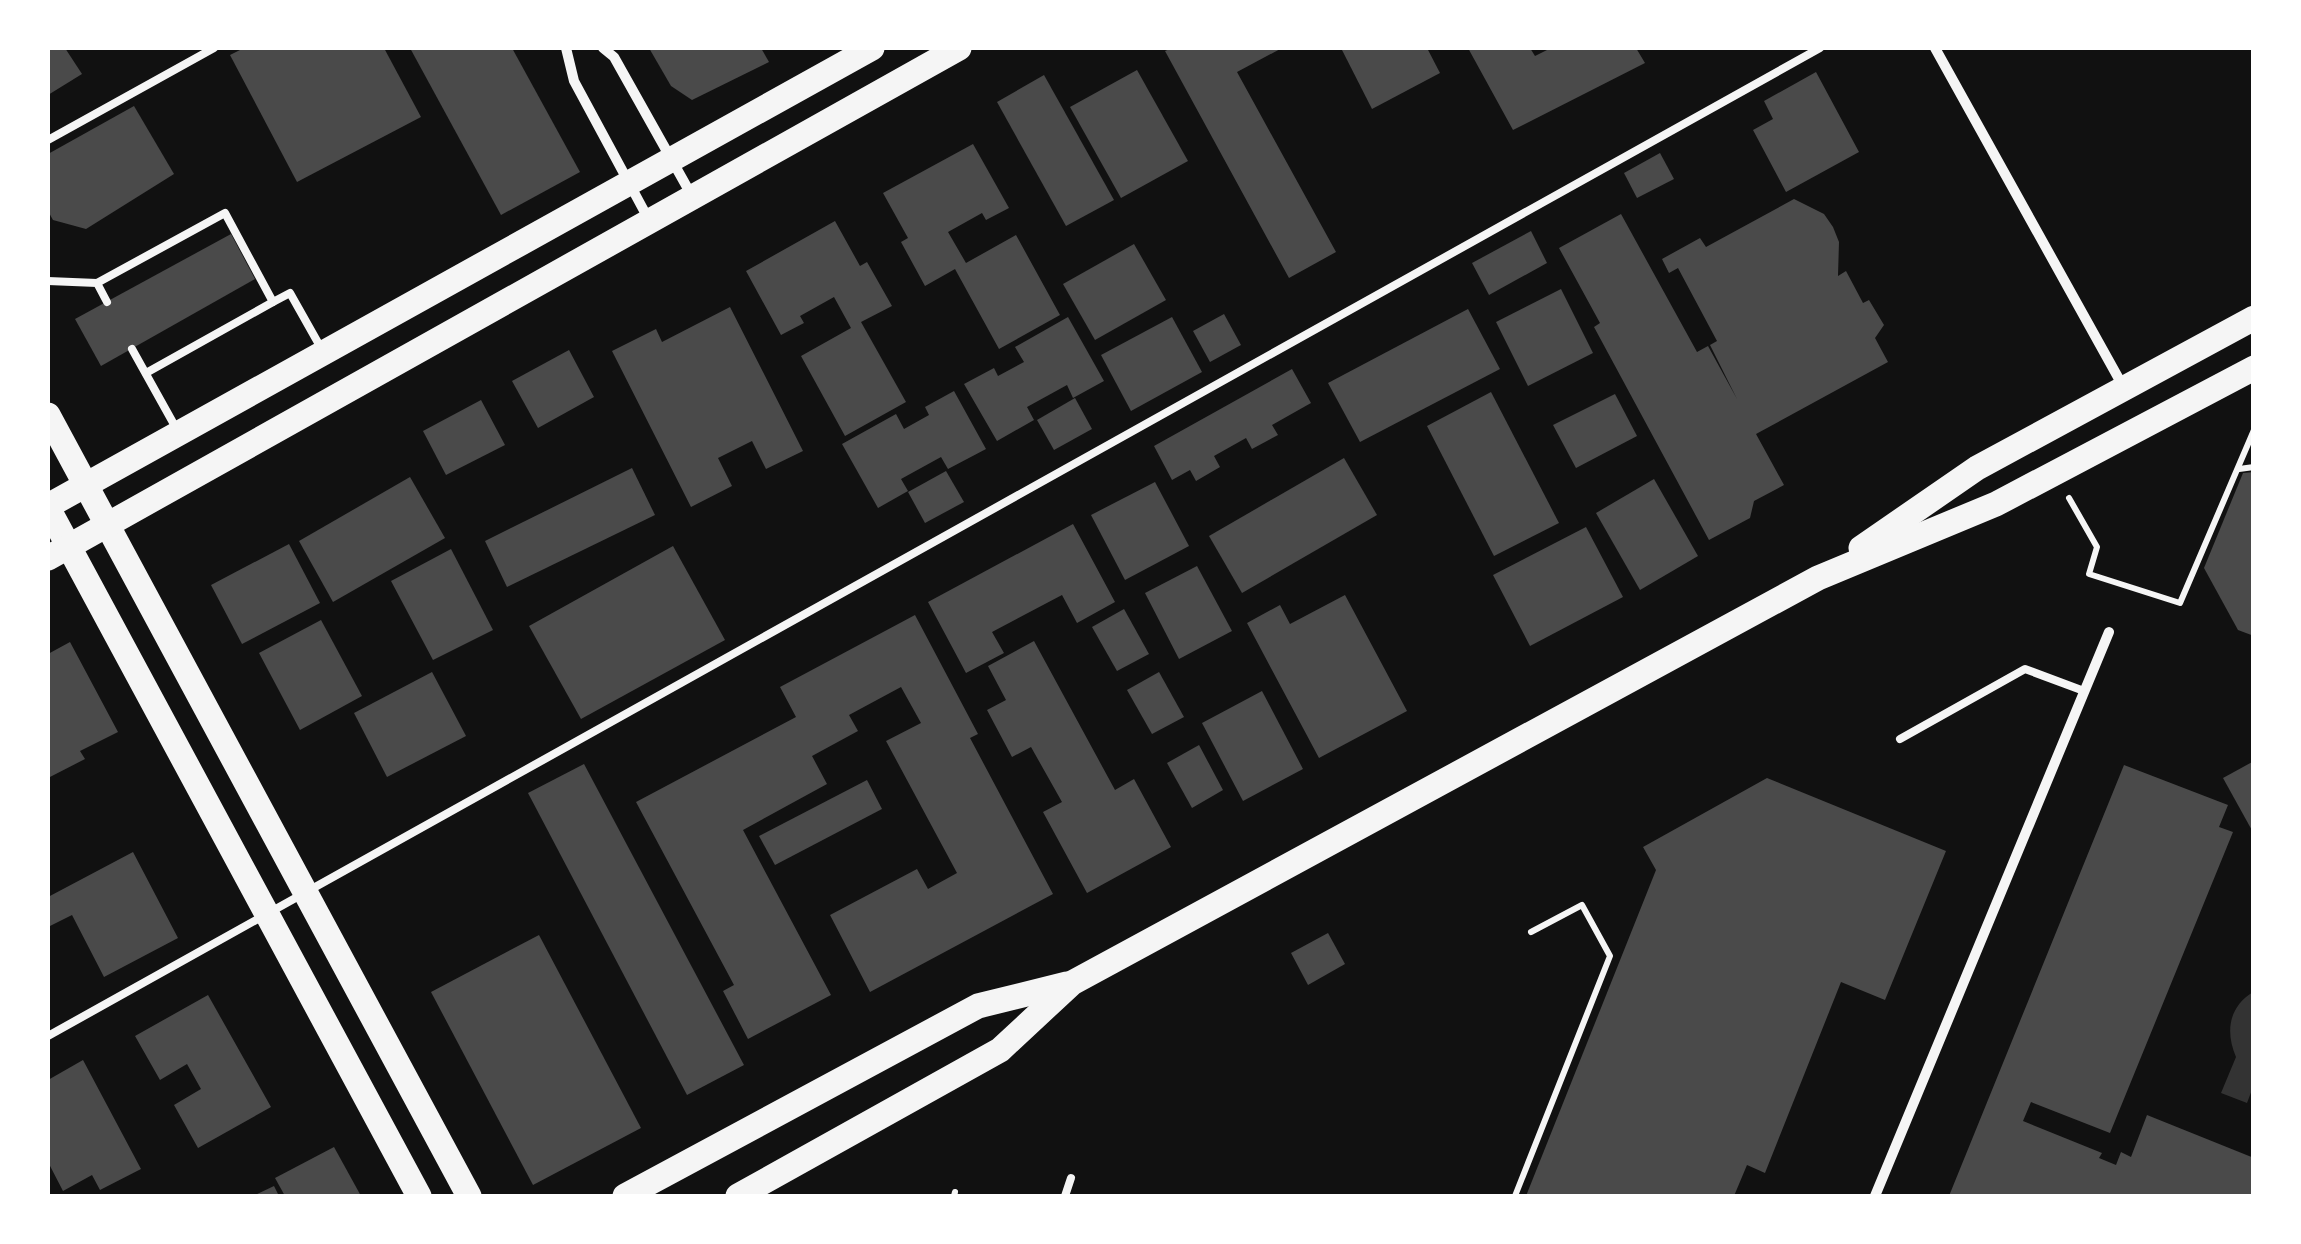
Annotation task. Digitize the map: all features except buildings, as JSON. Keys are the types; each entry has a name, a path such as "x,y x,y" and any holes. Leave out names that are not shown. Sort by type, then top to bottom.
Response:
{"main road":[{"path":"469,1196 58,553 48,507 872,48"},
{"path":"58,553 960,48"},
{"path":"1818,578 1977,468 2254,318"},
{"path":"738,1196 1000,1050 1072,983 1818,578 1996,504 2254,368"},
{"path":"48,415 107,525 419,1196"},
{"path":"625,1196 978,1006 1072,983"}],"street":[{"path":"566,48 574,81 650,221"},
{"path":"602,48 614,57 693,197"},
{"path":"1935,48 2124,389"},
{"path":"1875,1196 2109,632"}],"lane":[{"path":"48,140 212,48"},
{"path":"48,1036 1820,48"},
{"path":"48,280 97,284 225,213 273,302"},
{"path":"97,284 107,302"},
{"path":"146,373 290,293 323,352"},
{"path":"132,349 178,433"},
{"path":"1900,739 2026,669 2084,691"},
{"path":"1065,1196 1070,1178"}],"path":[{"path":"2067,494 2097,547 2089,574 2180,603 2254,430"},
{"path":"2238,469 2254,467"},
{"path":"1515,1196 1610,956 1582,905 1531,932"}],"shaded area":[{"path":"2253,992 2253,1087 2247,1103 2221,1093 2236,1057 2231,1020"}]}
